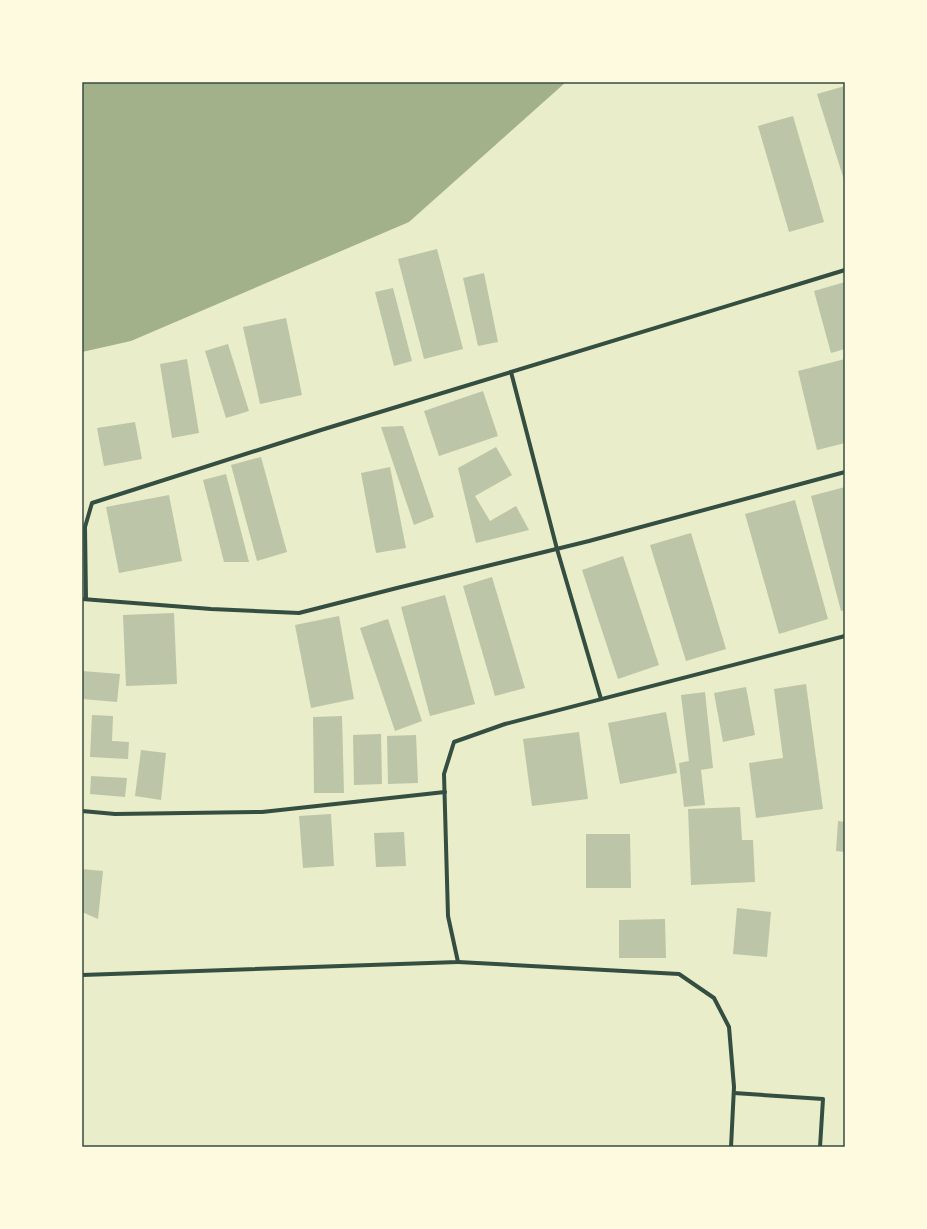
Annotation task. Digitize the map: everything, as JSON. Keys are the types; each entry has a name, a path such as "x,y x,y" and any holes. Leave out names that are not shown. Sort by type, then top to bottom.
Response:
{"street":[{"path":"845,270 313,432 92,503 85,527 84,599 299,614 557,549 845,472"},
{"path":"511,372 557,549 601,699"},
{"path":"458,962 448,916 444,774 454,742 505,724 845,636"},
{"path":"82,811 115,814 262,812 445,792"},
{"path":"82,975 458,962 679,974 714,998 728,1027 734,1093 731,1147"},
{"path":"734,1093 823,1099 820,1147"}],"shaded area":[{"path":"82,82 566,82 409,222 131,341 82,352"}],"building":[{"path":"845,86 845,183 817,94"},
{"path":"793,116 824,222 789,232 758,126"},
{"path":"437,249 463,349 424,359 398,259"},
{"path":"484,273 498,342 478,346 463,278"},
{"path":"845,282 845,349 831,353 814,291"},
{"path":"393,288 412,361 394,366 375,292"},
{"path":"286,318 302,395 260,404 243,327"},
{"path":"228,344 249,411 226,418 205,351"},
{"path":"187,359 199,433 172,438 160,364"},
{"path":"845,359 845,443 817,450 798,371"},
{"path":"483,391 498,436 439,456 424,411"},
{"path":"135,422 142,459 104,466 97,428"},
{"path":"403,426 434,517 414,525 381,427"},
{"path":"496,447 512,475 475,496 490,521 516,506 529,530 476,543 458,468"},
{"path":"261,457 287,552 257,561 231,465"},
{"path":"390,467 406,548 376,553 361,473"},
{"path":"226,474 249,562 224,562 203,480"},
{"path":"845,487 845,610 841,611 811,496"},
{"path":"169,495 182,561 119,573 106,507"},
{"path":"795,500 828,619 779,634 745,514"},
{"path":"691,533 726,649 686,661 650,545"},
{"path":"623,556 659,665 618,679 582,570"},
{"path":"492,577 525,688 495,696 463,586"},
{"path":"445,595 475,704 430,716 401,607"},
{"path":"174,613 177,684 126,686 123,615"},
{"path":"339,616 354,699 311,708 295,625"},
{"path":"388,619 422,721 395,731 360,628"},
{"path":"82,671 120,674 117,702 82,699"},
{"path":"806,684 823,809 756,818 749,763 783,758 774,689"},
{"path":"746,687 755,735 723,742 714,693"},
{"path":"705,692 713,768 701,770 705,805 684,807 679,763 689,761 681,695"},
{"path":"666,712 677,773 620,784 608,723"},
{"path":"92,715 113,716 112,741 129,742 128,759 90,757"},
{"path":"342,716 344,793 314,793 313,717"},
{"path":"579,732 588,799 532,806 523,739"},
{"path":"381,734 382,784 354,785 353,735"},
{"path":"416,735 418,783 388,784 387,736"},
{"path":"141,750 166,753 161,800 135,796"},
{"path":"91,776 127,778 125,797 90,794"},
{"path":"740,807 742,840 753,840 755,882 691,885 688,809"},
{"path":"331,814 334,866 303,868 299,816"},
{"path":"838,821 845,822 845,852 836,851"},
{"path":"404,832 406,866 376,867 374,833"},
{"path":"586,834 630,834 631,888 586,888"},
{"path":"82,869 103,871 98,919 82,912"},
{"path":"737,908 771,912 767,957 733,954"},
{"path":"665,919 666,958 619,958 619,920"}]}
